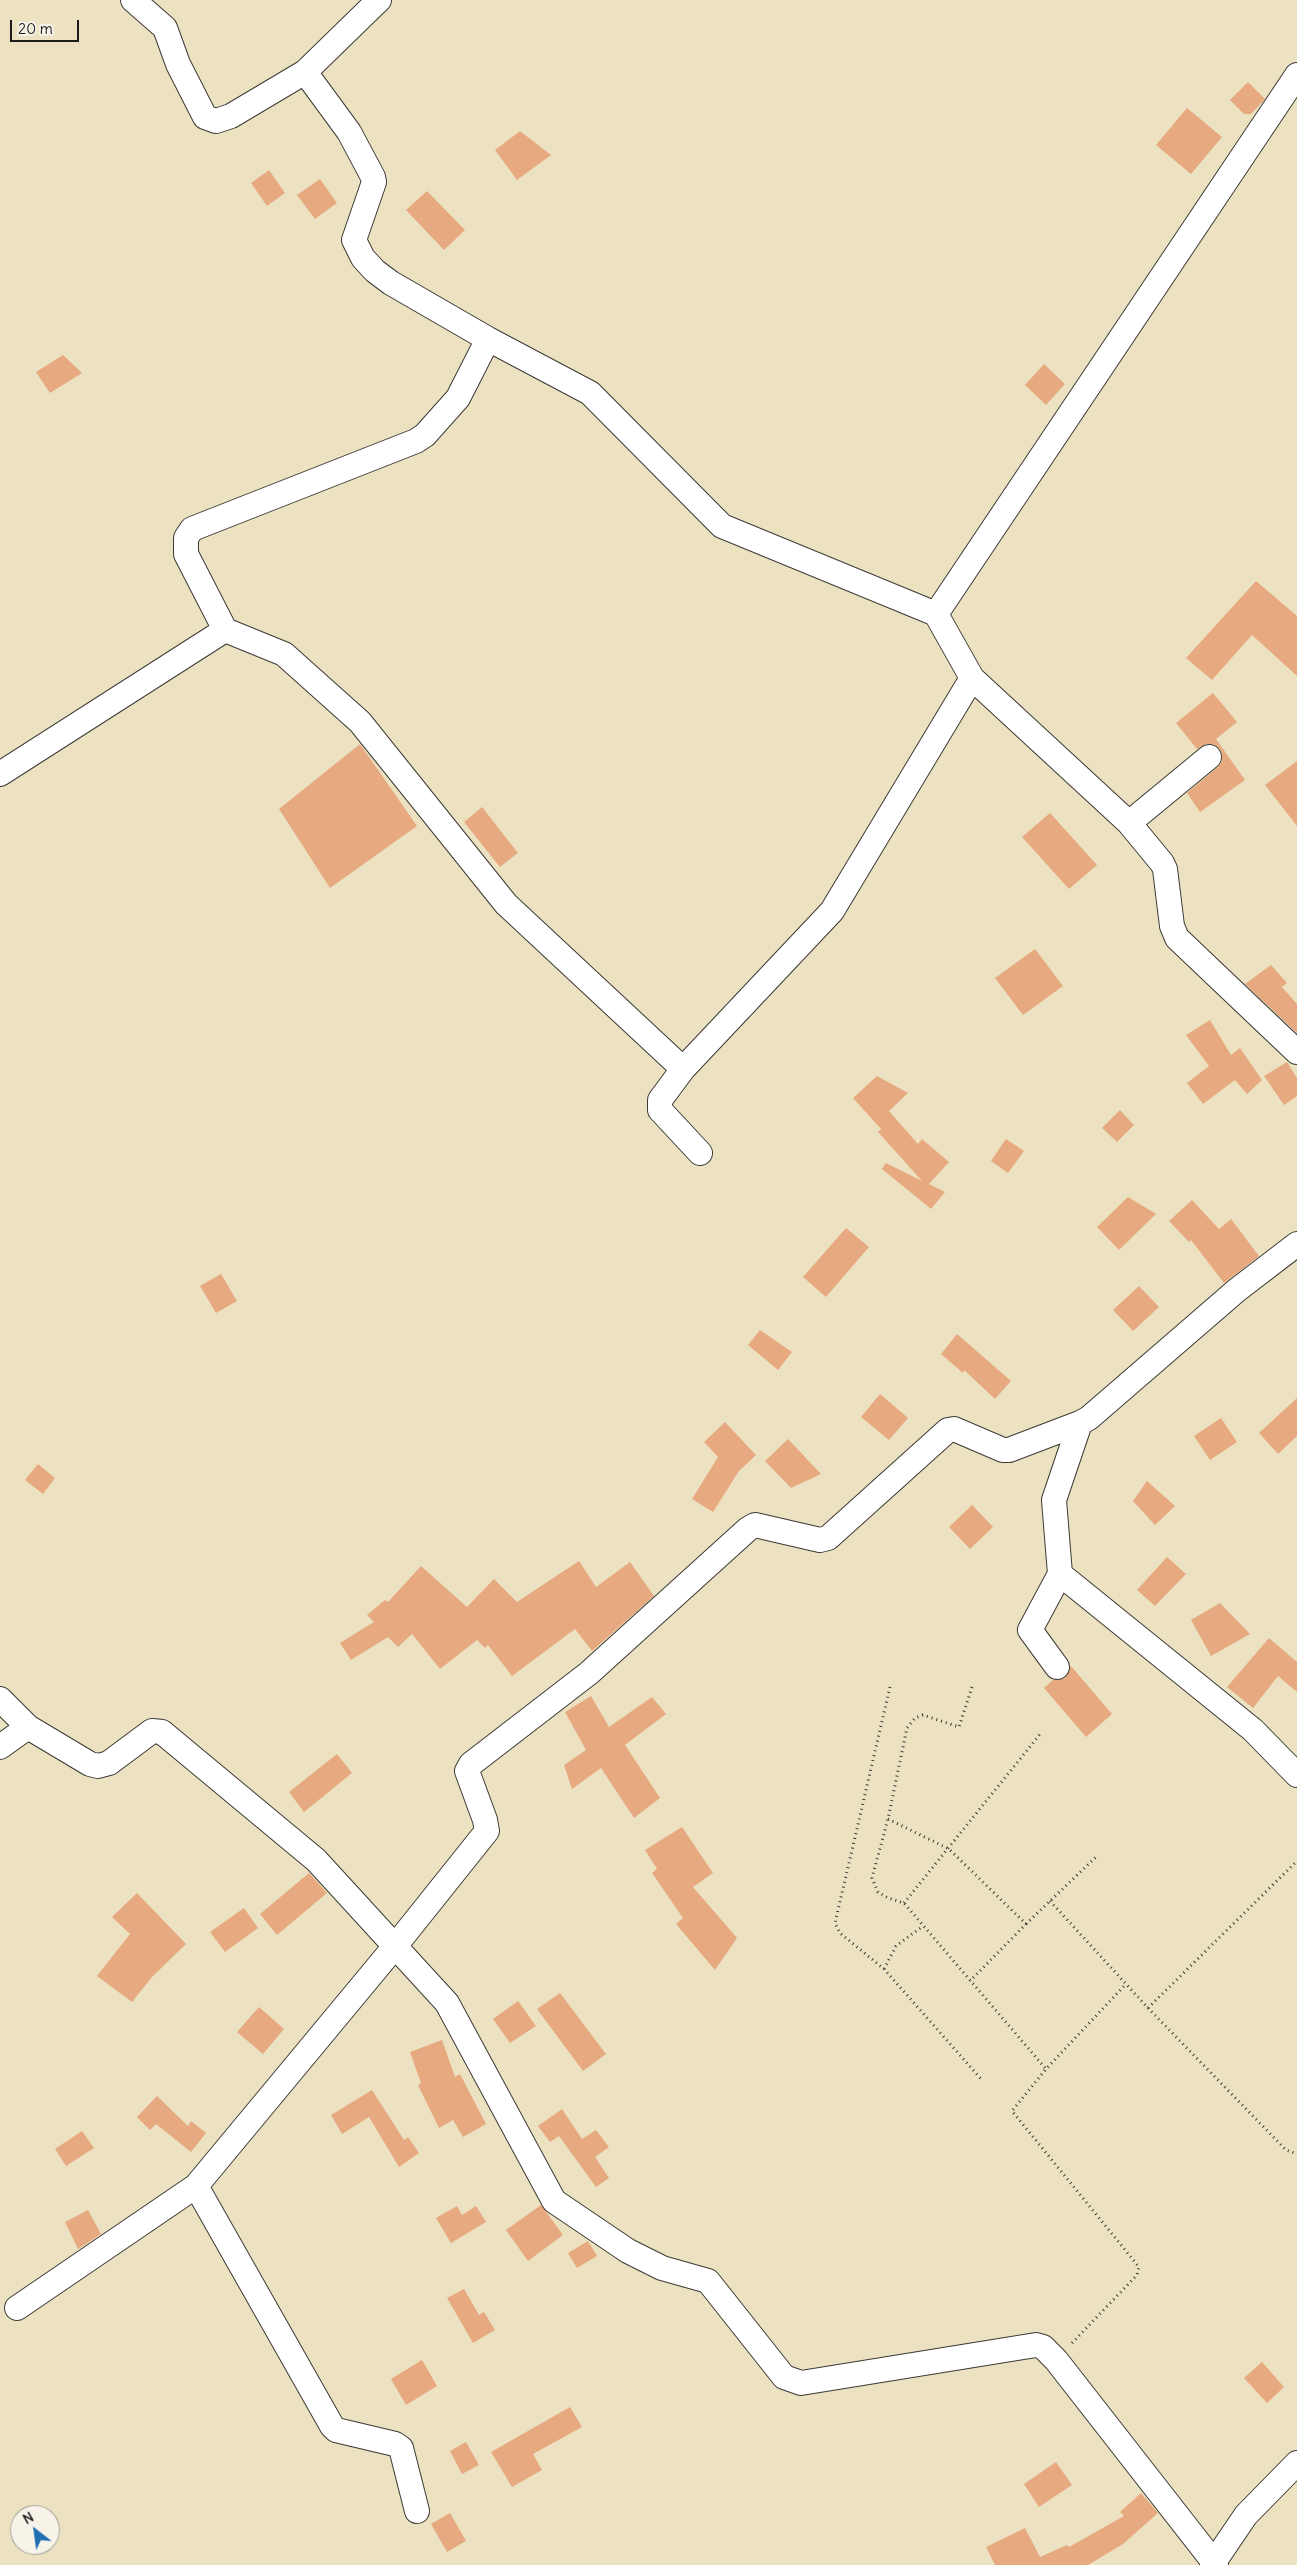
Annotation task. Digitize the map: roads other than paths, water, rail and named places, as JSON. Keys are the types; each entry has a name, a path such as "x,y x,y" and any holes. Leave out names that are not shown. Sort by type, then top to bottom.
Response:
{"street":[{"path":"133,0 165,28 178,64 206,117 216,120 231,116 305,72 379,0"},
{"path":"305,72 349,132 374,182 354,240 364,258 391,283 488,339 590,393 722,526 936,614 972,678 1129,823 1165,869 1172,926 1177,938 1297,1052"},
{"path":"936,614 1297,75"},
{"path":"488,339 458,398 416,441 192,530 186,538 186,554 225,630 284,654 360,722 506,904 683,1069"},
{"path":"0,774 225,630"},
{"path":"700,1153 660,1110 660,1100 683,1069 832,911 972,678"},
{"path":"1129,823 1209,757"},
{"path":"17,2308 196,2186 396,1945 487,1831 486,1820 467,1771 471,1764 589,1673 748,1528 755,1525 820,1540 828,1538 948,1430 954,1429 1003,1450 1009,1450 1080,1423 1089,1418 1237,1290 1297,1244"},
{"path":"1057,1668 1030,1630 1060,1574 1054,1500 1080,1423"},
{"path":"1060,1574 1253,1730 1297,1775"},
{"path":"0,1699 28,1727 90,1764 98,1766 108,1763 152,1731 162,1732 316,1860 396,1945 447,2003 554,2200 628,2251 662,2268 708,2281 784,2376 791,2381 801,2383 1036,2345 1043,2347 1056,2360 1214,2564 1246,2515 1297,2463"},
{"path":"0,1747 28,1727"},
{"path":"196,2186 332,2426 336,2430 395,2444 401,2448 417,2511"}]}
